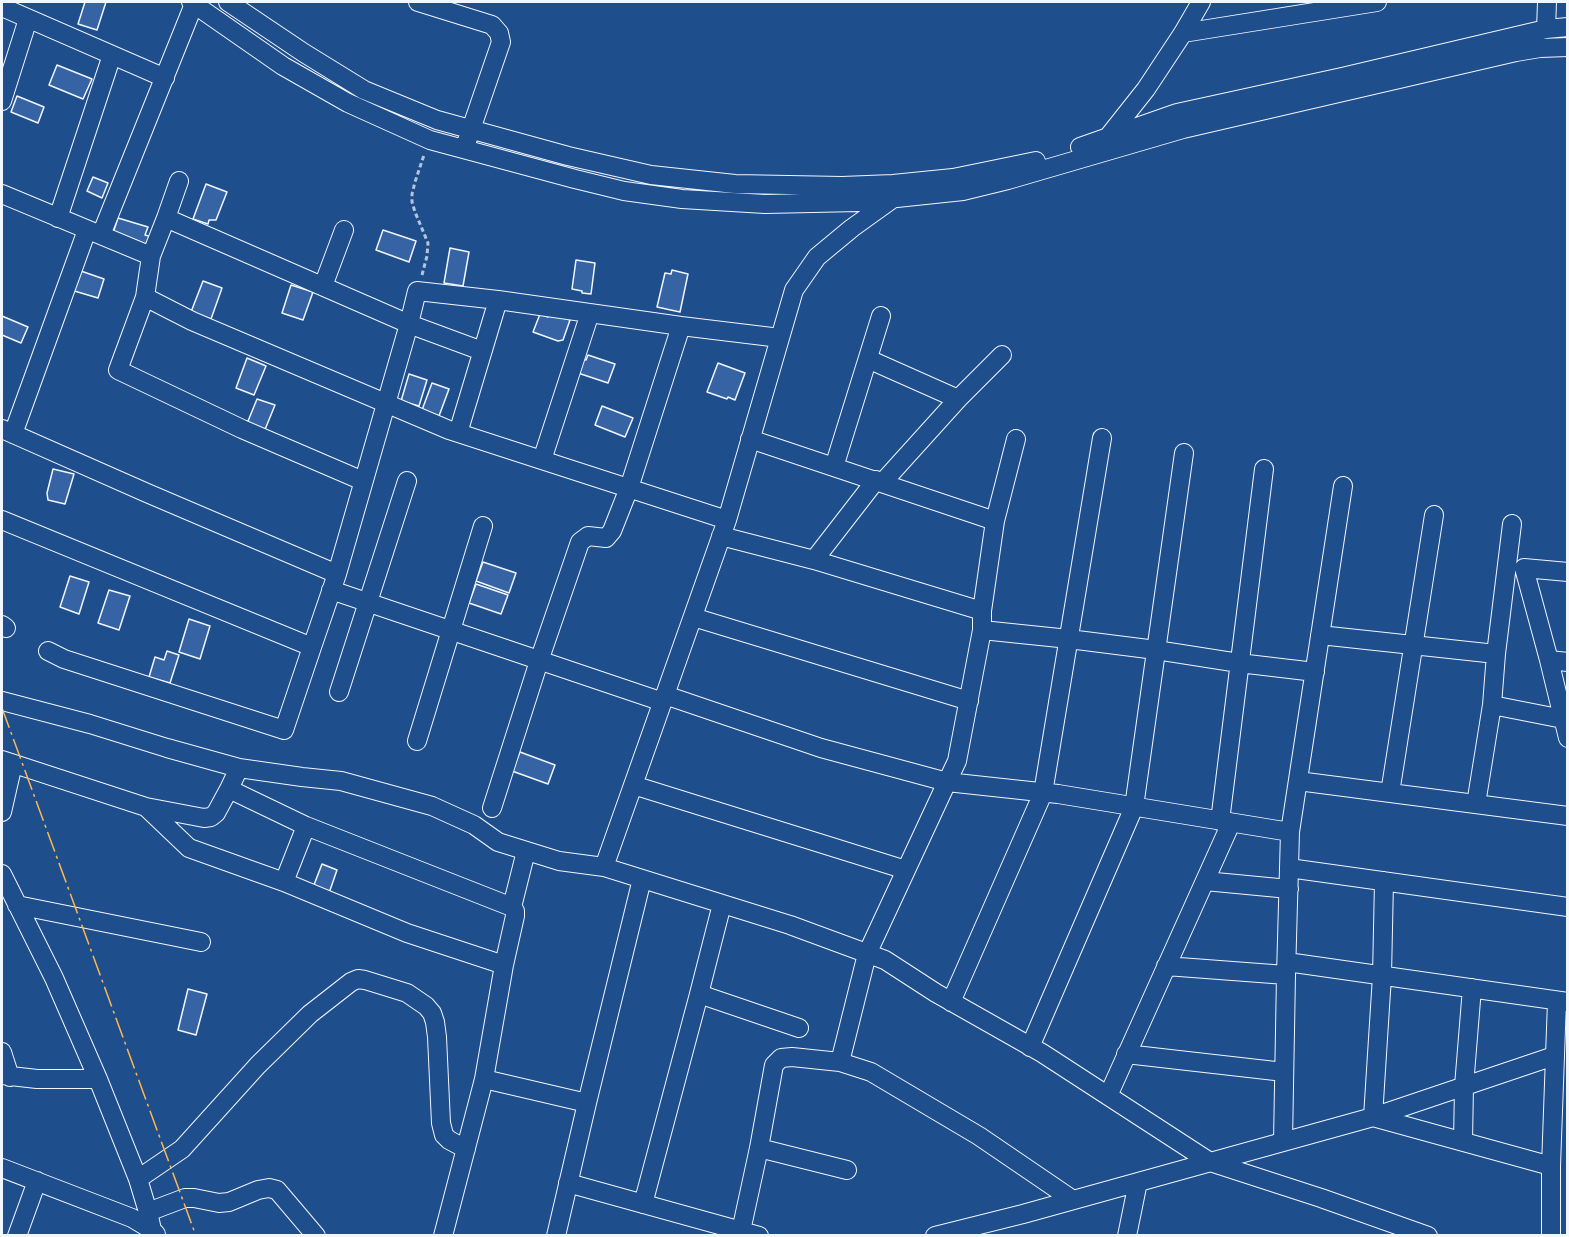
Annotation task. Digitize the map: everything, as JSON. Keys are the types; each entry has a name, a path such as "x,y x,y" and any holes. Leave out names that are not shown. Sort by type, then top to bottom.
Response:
{"street":[{"path":"228,2 364,90 437,120 471,130 651,175 735,184 842,186 892,192 963,191 1008,180 1110,144 1177,114 1546,29 1568,27"},
{"path":"420,2 492,25 499,33 501,42 465,149"},
{"path":"1110,144 1201,2"},
{"path":"1182,33 1291,8 1377,2"},
{"path":"1546,29 1547,2"},
{"path":"892,192 859,202 765,204 682,199 624,191 430,140 348,103 283,66 193,3 165,78 94,232 7,431 334,582 367,602 539,661 821,748 947,782 1043,793 1290,832"},
{"path":"2,6 165,78"},
{"path":"2,101 28,19"},
{"path":"1110,144 1504,55 1540,48 1568,47"},
{"path":"58,218 112,55"},
{"path":"179,181 151,256 145,297 118,370 242,429 363,481"},
{"path":"604,867 724,528 794,290 816,256 892,192"},
{"path":"2,194 151,256"},
{"path":"166,218 409,324 483,351"},
{"path":"323,286 344,230"},
{"path":"48,651 64,659 284,730 334,582 417,291 780,338"},
{"path":"145,297 192,321 458,433 629,488 724,528 814,560 982,611"},
{"path":"458,433 498,300"},
{"path":"542,460 590,313"},
{"path":"834,467 881,315"},
{"path":"492,808 580,542 588,536 606,538 612,531 629,488 681,326"},
{"path":"814,560 879,481 1002,355"},
{"path":"868,359 958,399"},
{"path":"951,1002 1043,793 1102,438"},
{"path":"750,439 995,521"},
{"path":"840,1062 867,954 957,761 982,630 982,611 995,521 1016,440"},
{"path":"1030,1047 1134,807 1184,453"},
{"path":"1108,1096 1205,881 1226,822 1239,663 1264,469"},
{"path":"339,692 407,481"},
{"path":"1282,1142 1290,832 1343,486"},
{"path":"1390,793 1434,515"},
{"path":"2,520 312,647"},
{"path":"1476,804 1492,705 1496,654 1516,567 1512,524"},
{"path":"417,741 483,526"},
{"path":"1516,567 1568,572"},
{"path":"1516,567 1558,661 1563,719 1568,738"},
{"path":"693,617 969,702"},
{"path":"982,630 1069,639 1315,672"},
{"path":"1320,635 1496,654"},
{"path":"2,701 90,724 239,768 341,781 432,806 474,825 498,842 559,861 604,867 790,925 885,960 951,1002 1030,1047 1210,1162 1428,1236"},
{"path":"1492,705 1563,719"},
{"path":"2,812 7,762 146,807 204,818 216,813 239,768"},
{"path":"1298,781 1568,816"},
{"path":"633,785 906,870"},
{"path":"229,789 306,826 512,907 515,911 484,1079 443,1236"},
{"path":"146,807 189,848 284,882 407,933 504,965"},
{"path":"284,882 306,826"},
{"path":"512,907 526,851"},
{"path":"1289,868 1568,907"},
{"path":"2,874 10,901 54,978 98,1079 138,1179 153,1226"},
{"path":"556,1236 642,879"},
{"path":"1205,881 1289,889"},
{"path":"1374,1117 1382,976 1384,881"},
{"path":"10,901 201,942"},
{"path":"643,1204 722,904"},
{"path":"1166,966 1287,969 1382,976 1562,1001 1554,1056 1551,1236"},
{"path":"138,1179 182,1149 258,1065 301,1023 351,982 358,979 407,993 432,1013 435,1022 441,1123 444,1135 466,1149"},
{"path":"1463,1141 1464,1086 1472,988"},
{"path":"699,994 799,1029"},
{"path":"2,1052 6,1076 37,1079 98,1079"},
{"path":"1126,1054 1284,1072"},
{"path":"935,1236 1374,1117 1554,1056"},
{"path":"741,1231 774,1065 781,1058 840,1062 871,1072 979,1136 1073,1200"},
{"path":"484,1079 587,1103"},
{"path":"1374,1117 1551,1166"},
{"path":"759,1148 847,1170"},
{"path":"2,1168 153,1226"},
{"path":"17,1236 37,1181"},
{"path":"1127,1236 1138,1182"},
{"path":"568,1183 759,1236"},
{"path":"153,1226 185,1197 229,1203 258,1190 269,1188 277,1190 316,1236"}],"path":[{"path":"417,291 427,256 428,243 415,212 412,194 430,140"}],"building":[{"path":"85,2 106,2 97,30 78,24"},
{"path":"57,65 92,79 83,99 49,85"},
{"path":"17,96 44,107 38,123 11,112"},
{"path":"93,177 108,183 102,198 87,191"},
{"path":"206,184 227,192 216,220 209,220 208,224 193,219"},
{"path":"118,218 148,227 145,235 152,237 148,248 112,236"},
{"path":"383,230 416,241 409,262 376,250"},
{"path":"450,248 469,252 463,286 444,283"},
{"path":"576,260 595,263 591,294 572,289"},
{"path":"78,270 104,279 98,298 71,290"},
{"path":"672,270 688,274 680,312 657,307 665,273 671,274"},
{"path":"203,281 222,288 211,319 191,312"},
{"path":"291,285 313,292 303,320 282,313"},
{"path":"550,313 570,320 563,340 558,341 533,332 540,314 548,317"},
{"path":"2,316 28,327 21,343 2,335"},
{"path":"588,355 615,364 608,383 578,373 583,359 586,360"},
{"path":"247,358 266,366 254,395 236,388"},
{"path":"718,363 745,373 735,400 707,392"},
{"path":"409,374 427,380 419,406 401,401"},
{"path":"432,383 449,389 439,416 422,410"},
{"path":"257,399 275,405 264,432 246,426"},
{"path":"602,406 633,418 625,437 595,425"},
{"path":"53,469 74,474 65,504 48,500 47,493"},
{"path":"483,562 516,573 509,593 476,581"},
{"path":"70,576 89,582 79,614 60,607"},
{"path":"476,584 508,595 501,614 469,603"},
{"path":"109,590 130,596 119,630 98,623"},
{"path":"189,619 210,626 200,659 179,652"},
{"path":"167,651 179,655 170,683 149,677 155,657 164,660"},
{"path":"520,752 555,765 548,784 512,771"},
{"path":"322,864 337,870 328,896 312,890"},
{"path":"188,989 207,994 196,1035 178,1030"}],"power":[{"path":"2,708 196,1236"}]}
